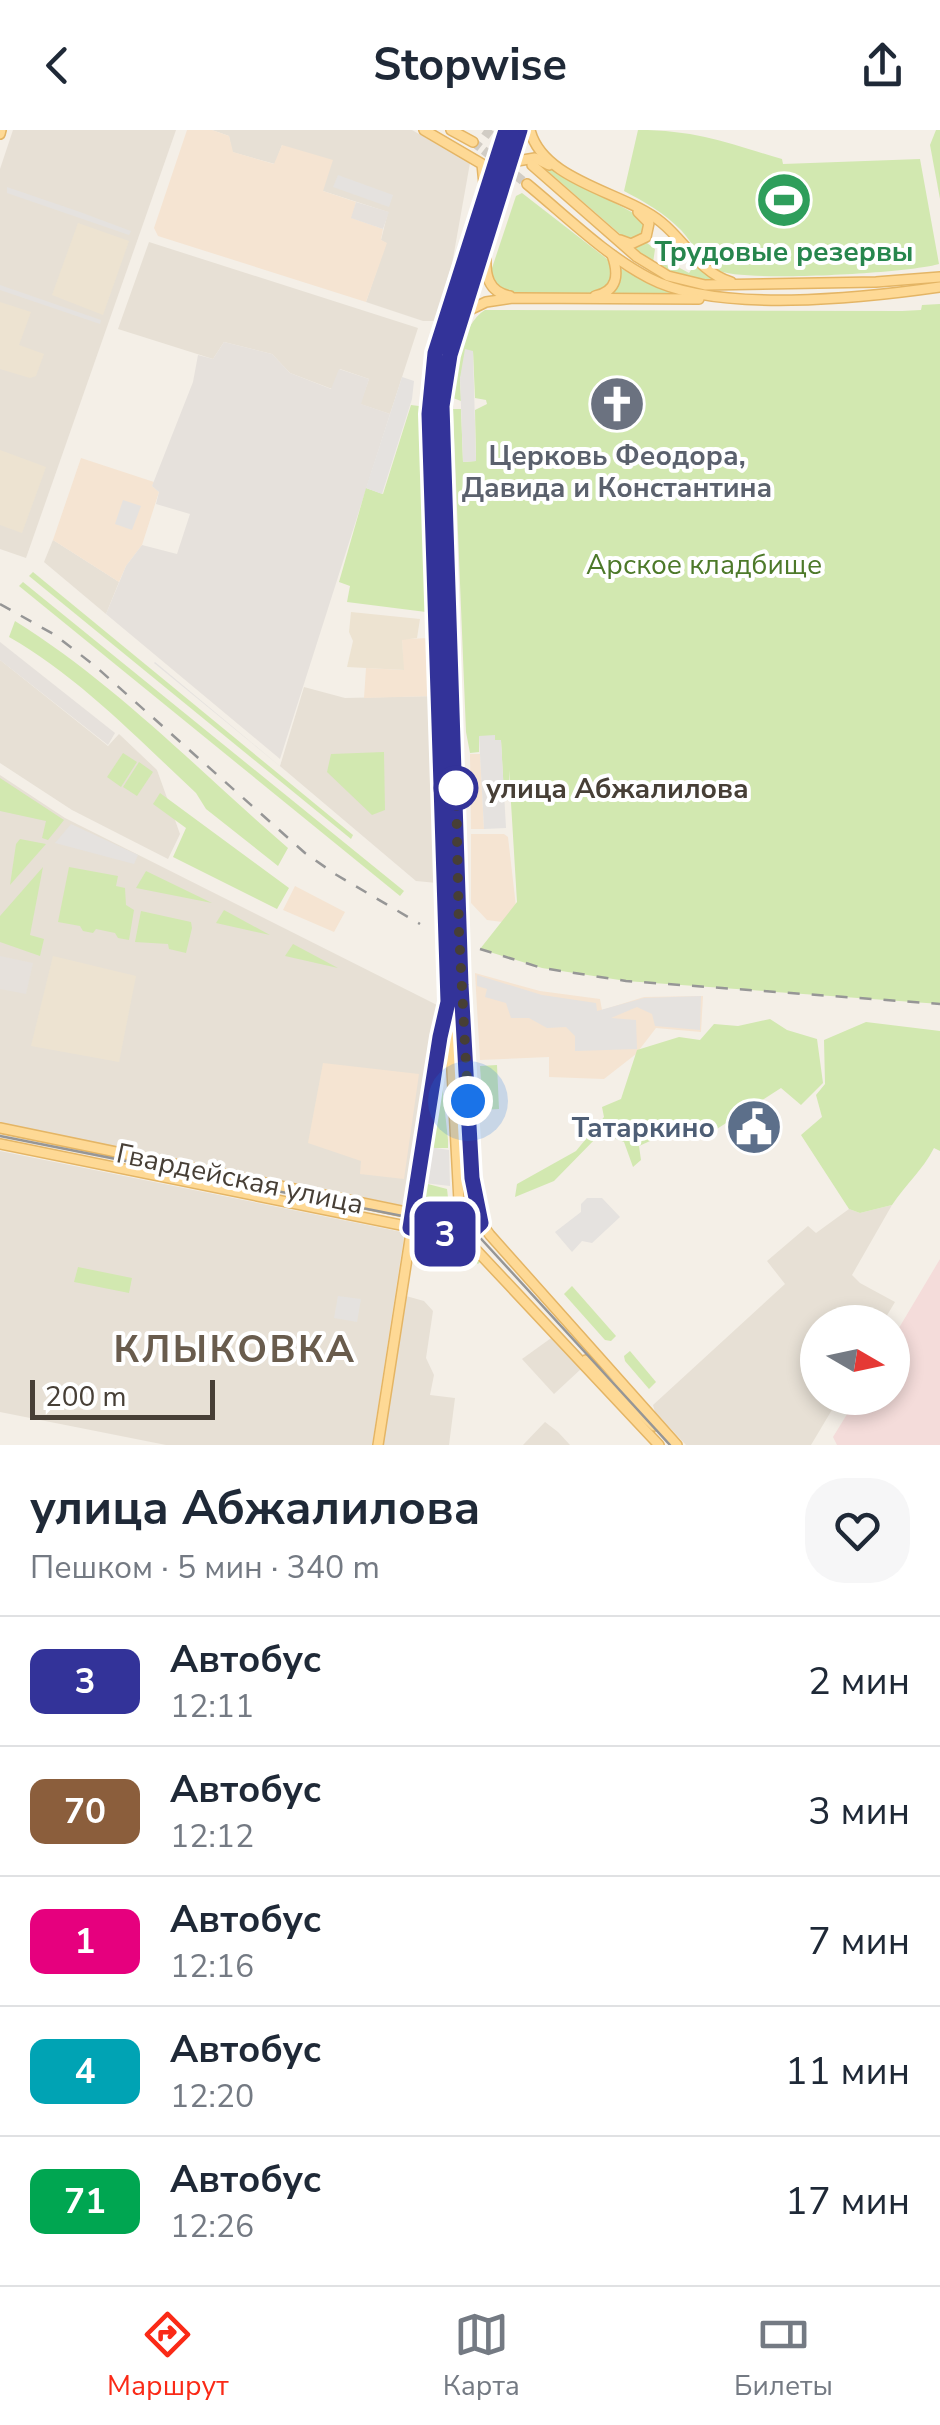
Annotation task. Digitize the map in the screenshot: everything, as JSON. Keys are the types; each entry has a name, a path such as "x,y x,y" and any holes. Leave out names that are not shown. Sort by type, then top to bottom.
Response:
{"main road":[{"path":"424,130 482,164 482,200"},
{"path":"451,130 473,142"},
{"path":"506,130 448,310 430,380 448,1002 460,1220 465,1238 661,1445"},
{"path":"520,130 446,372 443,426 461,985 472,1178 481,1223 674,1445"},
{"path":"530,130 533,141 552,162 650,214 707,271 743,286"},
{"path":"511,162 540,160 642,214 649,227 642,241 631,244 601,228"},
{"path":"532,165 601,228 668,276 705,285 743,286 940,277"},
{"path":"526,184 649,278 702,295 747,298"},
{"path":"487,240 487,279 496,292 512,296 602,295 616,279 617,267 611,252"},
{"path":"448,310 454,316 486,302 513,298 877,295 940,288"},
{"path":"442,330 457,334"},
{"path":"378,1445 448,1002"},
{"name":"Гвардейская улица","path":"0,1128 412,1213 481,1223"},
{"name":"Гвардейская улица","path":"0,1144 465,1238"},
{"path":"465,1238 481,1223"},
{"path":"554,1332 674,1445"},
{"path":"609,1368 661,1445"}],"shaded area":[{"path":"13,130 176,130 26,558 0,549 0,169"},
{"path":"187,130 212,130 229,136 233,152 274,164 282,145 333,160 323,191 356,202 352,218 383,229 381,240 387,243 366,302 158,236 154,228"},
{"path":"212,130 412,130 470,163 452,264 435,321 423,321 366,302 386,243 381,240 388,212 323,191 282,145 275,164 232,152 229,136"},
{"path":"338,175 393,195 389,207 333,187"},
{"path":"7,187 131,231 129,235 7,193"},
{"path":"356,202 389,212 383,229 351,218"},
{"path":"78,223 129,241 103,315 52,295"},
{"path":"149,242 418,328 390,414 360,404 369,379 340,369 332,389 290,373 272,354 224,342 213,359 118,329"},
{"path":"0,285 101,320 100,324 0,290"},
{"path":"0,302 31,312 19,345 44,354 36,376 30,378 0,369"},
{"path":"224,342 272,354 290,373 331,389 339,369 369,379 361,404 390,414 280,759 106,614 126,566 142,545 177,554 190,514 156,504 159,492 152,486 193,382 198,355 213,359"},
{"path":"465,349 473,351 476,461 463,462 460,378"},
{"path":"402,377 414,381 412,399 382,494 366,488"},
{"path":"0,450 46,467 22,533 0,525"},
{"path":"81,458 154,482 152,486 159,492 142,545 119,582 53,540"},
{"path":"123,500 141,506 132,530 115,524"},
{"path":"53,540 119,582 106,614 44,562"},
{"path":"351,612 420,619 417,638 402,640 404,670 347,667 353,641 349,632"},
{"path":"431,638 434,696 364,698 366,668 403,670 402,639"},
{"path":"0,642 115,733 108,745 0,660"},
{"path":"0,660 108,746 119,734 157,770 180,834 168,859 72,810 0,763"},
{"path":"155,662 287,772 154,663"},
{"path":"304,687 345,698 434,696 437,883 416,881 280,766"},
{"path":"495,735 495,740 501,740 506,828 484,829 479,736"},
{"path":"470,754 480,754 484,829 471,829"},
{"path":"0,775 65,818 439,1006 405,1206 0,1123"},
{"path":"71,824 138,855 134,864 55,843"},
{"path":"471,834 508,837 518,924 487,920 471,903"},
{"path":"295,886 345,912 334,932 283,910"},
{"path":"0,956 33,963 26,994 0,989"},
{"path":"53,956 136,976 119,1062 31,1046"},
{"path":"475,973 540,991 600,999 602,1010 644,997 703,996 701,1032 656,1028 636,1054 604,1079 549,1077 549,1057 480,1060"},
{"path":"477,975 542,995 596,1003 597,1011 644,998 701,996 700,1030 655,1026 652,1014 637,1007 611,1018 636,1020 637,1049 575,1051 575,1036 566,1027 547,1028 529,1018 511,1018 506,1003 485,997 487,989 477,986"},
{"path":"323,1063 419,1074 404,1179 360,1174 361,1161 308,1143"},
{"path":"429,1147 449,1150 450,1186 424,1183"},
{"path":"0,1151 402,1232 372,1445 166,1445 0,1412"},
{"path":"587,1198 602,1198 620,1217 592,1243 582,1241 572,1252 555,1232 581,1212 581,1204"},
{"path":"892,1205 852,1275 895,1302 800,1305 800,1415 829,1415 811,1445 686,1445 653,1405 785,1284 767,1261 808,1226 816,1233 849,1209 860,1213"},
{"path":"940,1259 940,1445 837,1445 833,1437 847,1415 910,1415 910,1309"},
{"path":"338,1296 361,1299 357,1322 334,1318"},
{"path":"406,1296 424,1301 433,1311 426,1358 434,1375 430,1395 455,1398 449,1445 383,1445"},
{"path":"554,1336 582,1368 554,1394 522,1359"},
{"path":"545,1422 558,1432 570,1445 523,1445"}],"green space":[{"name":"Трудовые резервы","path":"638,130 713,139 782,159 783,164 920,159 939,264 826,275 758,276 717,270 675,224 624,191"},
{"path":"936,130 940,130 940,199 930,145"},
{"path":"535,160 639,216 646,224 644,235 628,241"},
{"path":"522,193 611,262 614,280 597,294 515,293 497,289 490,274 516,196"},
{"path":"652,227 647,243 655,249 653,262 632,248 645,241"},
{"path":"656,263 689,273 695,264 717,280 682,275"},
{"path":"620,268 653,286 681,295 604,296 617,286"},
{"name":"Арское кладбище","path":"940,304 940,1004 626,981 542,968 480,949 517,902 509,770 509,797 504,796 501,741 479,737 479,752 470,753 466,732 453,409 461,409 463,462 476,461 475,410 487,404 486,400 475,398 473,351 460,378 461,401 453,398 470,326 485,310 902,311"},
{"path":"411,405 419,406 426,612 347,602 350,586 339,582 366,488 383,494"},
{"path":"33,572 353,835 351,839 29,576"},
{"path":"23,582 404,891 400,896 19,586"},
{"path":"15,621 122,700 288,848 278,866 206,809 196,793 83,689 9,637"},
{"path":"384,752 385,810 372,815 327,772 331,754"},
{"path":"123,753 137,762 121,787 107,777"},
{"path":"139,762 153,772 137,796 123,787"},
{"path":"0,778 64,820 48,840 42,838 46,821 0,811"},
{"path":"160,793 289,888 277,909 173,857 186,828 153,804"},
{"path":"20,839 46,844 10,885 16,844"},
{"path":"43,867 30,935 44,939 40,956 0,942 0,916"},
{"path":"69,867 118,876 116,886 125,888 126,905 134,910 129,940 118,938 115,933 96,929 93,933 58,922"},
{"path":"146,871 212,903 136,888"},
{"path":"224,910 270,935 216,923"},
{"path":"141,911 191,922 186,953 169,949 168,944 135,942"},
{"path":"293,944 338,968 285,956"},
{"path":"770,1019 787,1030 817,1039 823,1083 801,1105 781,1088 709,1134 697,1120 639,1146 641,1160 633,1167 624,1142 601,1133 554,1181 515,1197 517,1184 576,1151 604,1117 602,1107 621,1099 637,1050 679,1037 700,1040 714,1024 738,1026"},
{"path":"866,1022 940,1031 940,1151 934,1148 892,1205 860,1213 849,1209 801,1135 822,1117 816,1095 825,1084 824,1040"},
{"path":"497,1065 499,1109 483,1110 480,1066"},
{"path":"441,1075 448,1148 432,1148 428,1140"},
{"path":"424,1183 447,1189 449,1206 443,1212 421,1208"},
{"path":"421,1237 462,1246 481,1261 478,1264 461,1252 413,1244"},
{"path":"78,1267 132,1278 129,1293 74,1282"},
{"path":"572,1286 616,1336 611,1341 605,1340 564,1294"},
{"path":"630,1351 656,1382 649,1389 625,1361 624,1356"}],"tunnel":[{"path":"484,130 518,155"},
{"path":"473,142 527,184"}],"tram line":[{"path":"0,1136 473,1230 670,1445"}],"railway":[{"path":"0,604 55,635 95,666 305,853 420,924"},
{"path":"480,949 542,968 626,981 940,1004"}],"bus line":[{"name":"3","path":"506,130 456,283 430,380 448,1002 410,1228 465,1238 481,1223 472,1178 461,985 442,406 450,355 520,130"}],"place":[{"name":"Трудовые резервы","path":"784,200"},
{"name":"Церковь Феодора, Давида и Константина","path":"617,404"},
{"name":"улица Абжалилова","path":"456,788"},
{"name":"Татаркино","path":"754,1127"}],"district":[{"name":"КЛЫКОВКА","path":"235,1349"}],"route":[{"path":"456,788 468,1101"}]}
